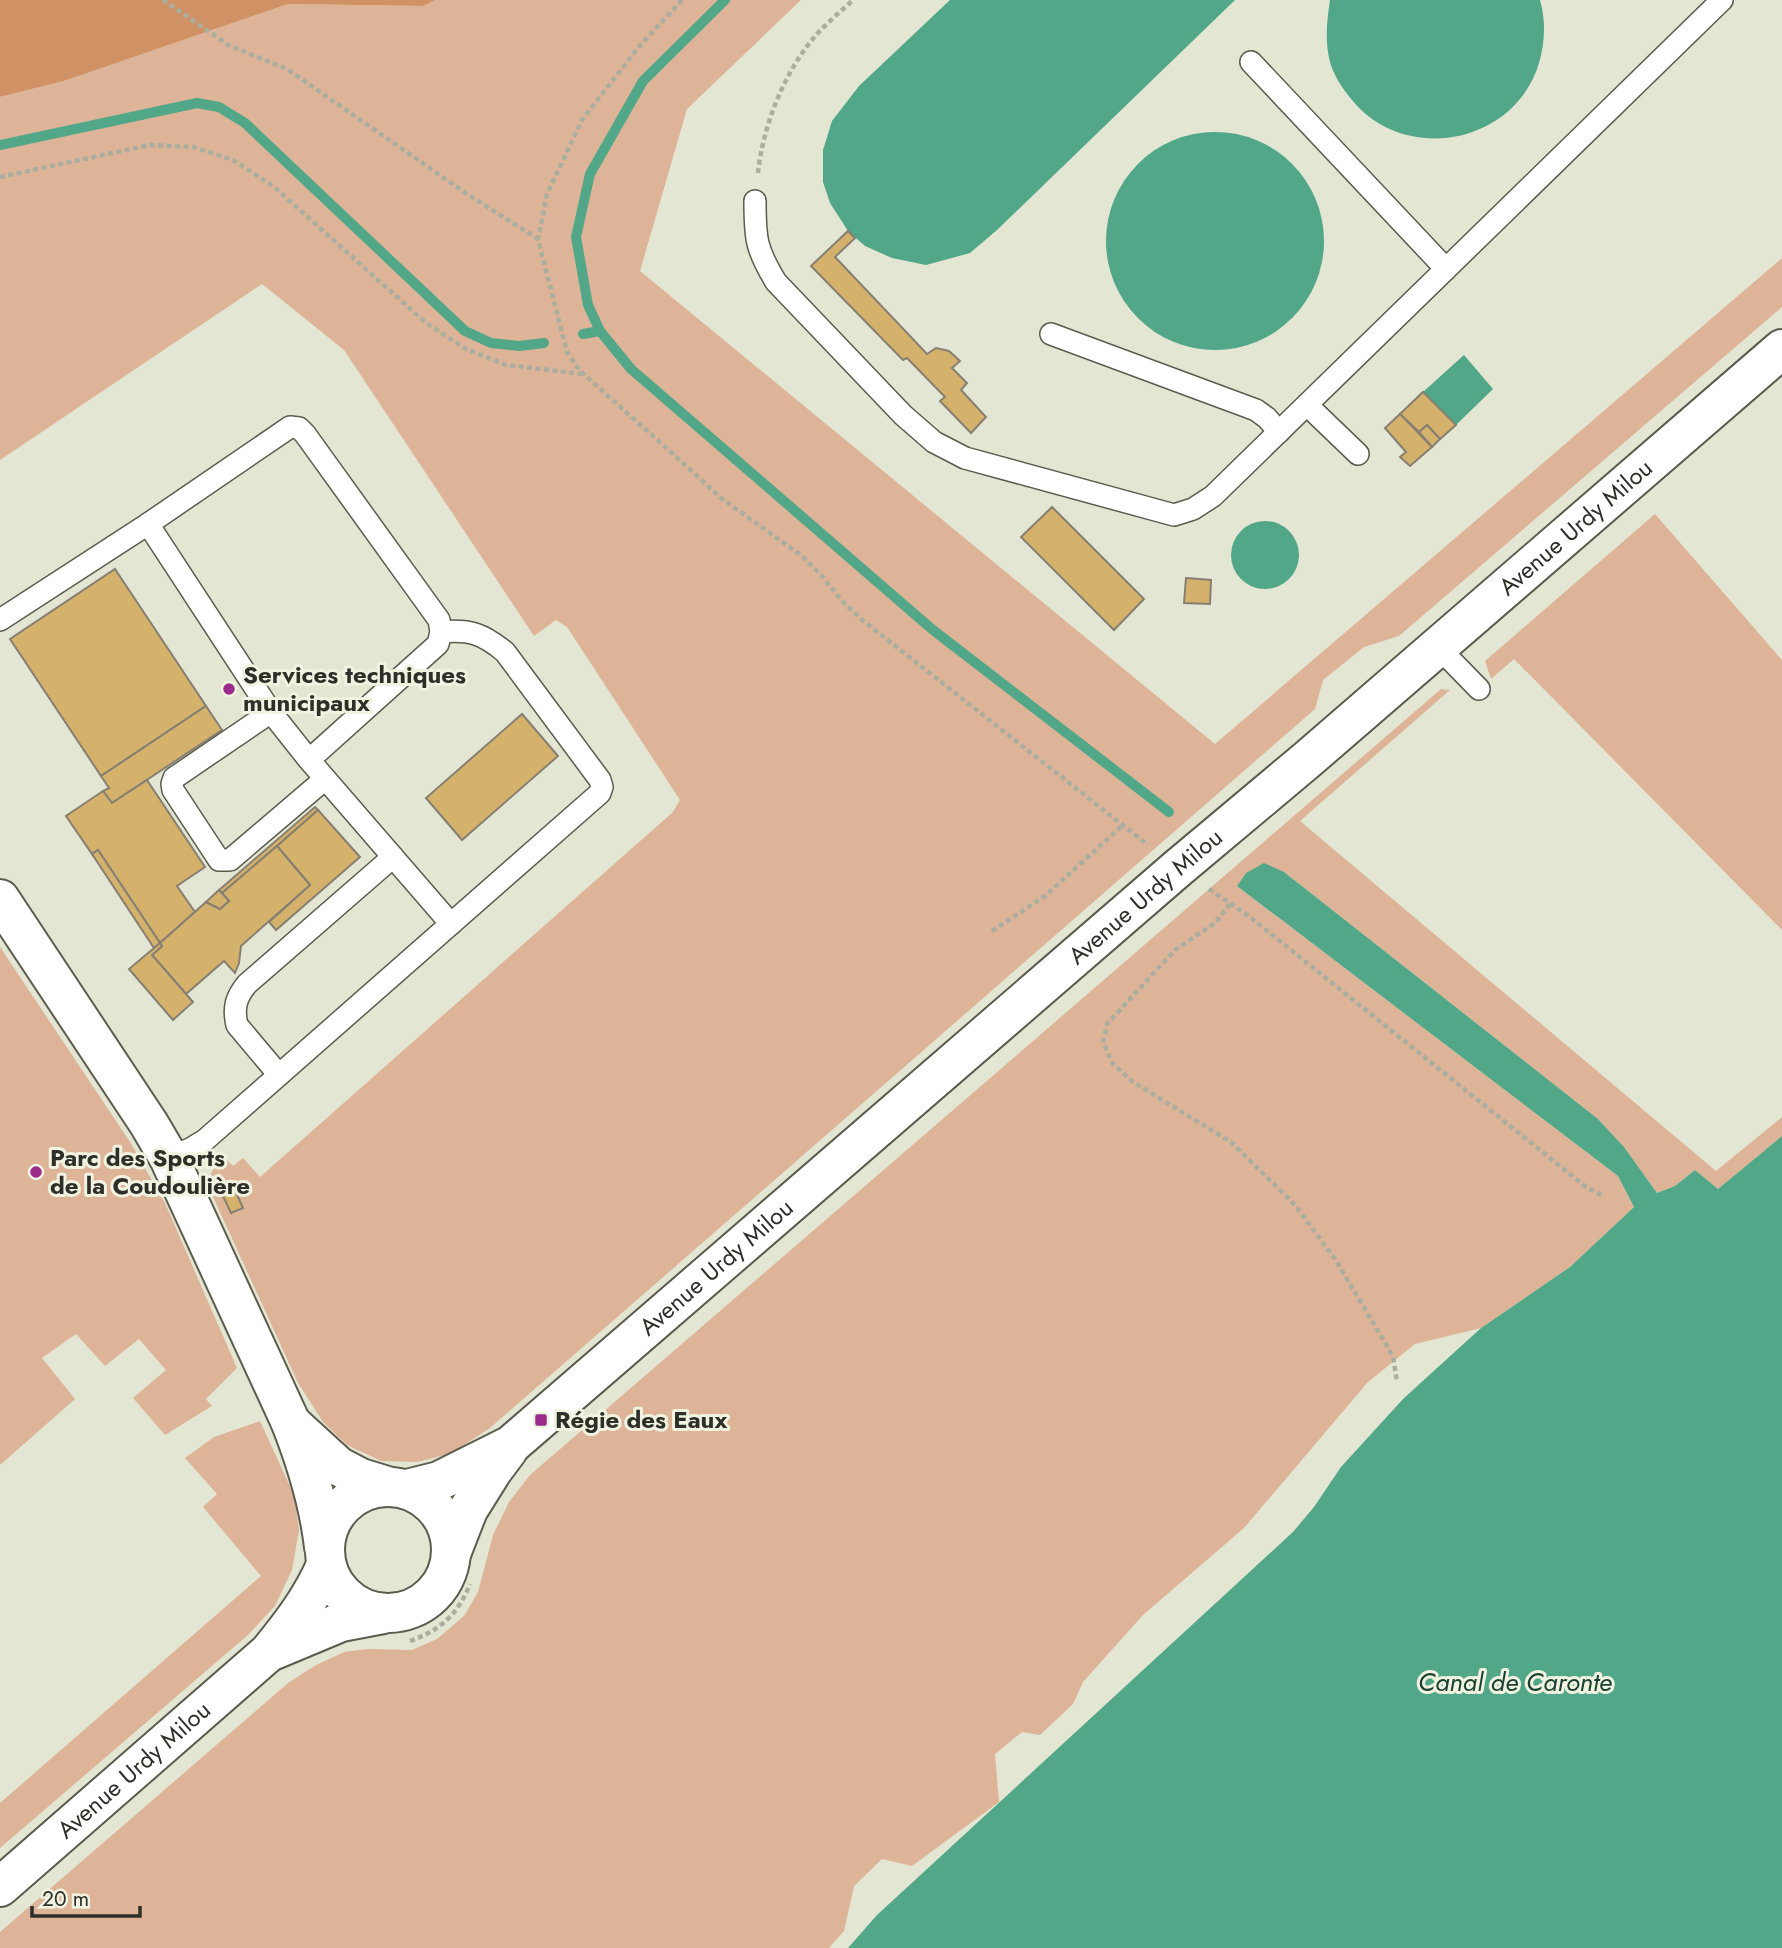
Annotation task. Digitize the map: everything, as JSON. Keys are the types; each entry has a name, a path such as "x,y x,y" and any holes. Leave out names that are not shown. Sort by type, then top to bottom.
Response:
{"street":[{"name":"Avenue Urdy Milou","path":"452,1551 468,1510 511,1445 1782,349"},
{"path":"0,899 169,1158 291,1423 317,1499 325,1556 333,1583 345,1597 362,1609 383,1614 403,1612 423,1603 438,1589 448,1571 452,1551 449,1530 439,1511 425,1497 360,1478 338,1466 291,1423"},
{"name":"Avenue Urdy Milou","path":"397,1488 439,1481 511,1445"},
{"path":"325,1556 328,1528 337,1512 350,1499 368,1489 397,1488"},
{"name":"Avenue Urdy Milou","path":"0,1887 269,1652 317,1587 325,1556"},
{"name":"Avenue Urdy Milou","path":"269,1652 341,1622 383,1614"}],"lane":[{"path":"755,201 755,238 762,260 776,282 903,415 933,442 965,458 1174,515 1193,509 1213,496 1722,0"},
{"path":"1251,62 1446,269"},
{"path":"1051,334 1256,410 1279,432"},
{"path":"1307,405 1358,454"},
{"path":"0,620 290,427 299,428 439,620 441,632 438,644 309,760"},
{"path":"148,524 271,712 325,779 451,924"},
{"path":"169,1158 205,1140 600,793 600,780 505,652 478,634 461,630 441,632"},
{"path":"1438,647 1479,689"},
{"path":"271,712 174,778 173,790 219,860 230,860 325,779"},
{"path":"279,1075 237,1025 234,1016 239,994 247,984 393,857"}],"path":[{"path":"163,0 230,46 286,69 467,194 538,239"},
{"path":"682,0 637,49 582,120 547,194 538,239 567,352 583,374 721,498 802,556 861,619 1178,868 1250,917 1586,1186 1603,1196"},
{"path":"755,201 759,163 772,113 790,72 817,34 853,0"},
{"path":"0,177 150,145 193,147 233,160 272,186 425,322 464,348 506,365 583,374"},
{"path":"992,930 1045,896 1123,825"},
{"path":"1230,904 1215,923 1175,950 1107,1024 1102,1043 1113,1064 1133,1082 1231,1142 1295,1205 1335,1259 1393,1356 1397,1382"}],"shaded area":[{"path":"0,0 435,0 423,6 288,4 64,81 0,97"},
{"path":"435,0 801,0 687,109 640,271 1215,744 1782,258 1782,307 1399,636 1364,647 1323,680 1315,709 490,1428 450,1454 417,1462 381,1461 347,1445 323,1422 298,1383 209,1188 211,1173 223,1156 233,1166 243,1158 260,1177 673,812 680,800 567,627 556,620 534,636 344,350 262,284 0,460 0,97 64,81 288,4 422,6"},
{"path":"1655,514 1782,660 1782,930 1514,659 1491,679 1485,661"},
{"path":"1441,689 1450,690 1300,821 1716,1171 1782,1117 1782,1136 1718,1189 1695,1170 1675,1186 1657,1193 1624,1147 1598,1119 1284,872 1246,873 1237,886 1618,1176 1634,1207 1570,1267 1481,1328 1415,1344 1368,1382 1244,1528 1143,1615 1083,1682 1073,1704 1040,1735 1022,1732 995,1754 999,1802 912,1866 882,1859 854,1886 844,1931 829,1948 0,1948 0,1932 288,1683 316,1665 344,1652 368,1649 412,1650 437,1639 464,1616 478,1592 493,1535 509,1502 530,1475"},
{"path":"0,947 130,1142 165,1203 237,1368 206,1399 212,1406 165,1435 133,1398 166,1370 139,1339 105,1366 76,1334 42,1358 75,1399 0,1465"},
{"path":"260,1421 294,1495 299,1530 292,1570 275,1606 248,1635 0,1848 0,1803 261,1576 203,1507 217,1494 185,1458 214,1437"}],"water":[{"path":"950,0 1235,0 997,230 970,253 926,265 892,258 865,246 848,231 830,203 823,182 823,150 832,121 859,86"},
{"path":"1330,0 1540,0 1544,32 1539,63 1526,91 1507,112 1483,127 1456,136 1428,138 1400,133 1374,120 1352,100 1335,75 1330,64 1327,43"},
{"path":"1215,132 1257,140 1276,150 1292,164 1306,180 1316,199 1324,241 1316,283 1306,302 1292,318 1276,332 1257,342 1215,350 1173,342 1154,332 1138,318 1124,302 1114,283 1106,241 1114,199 1124,180 1138,164 1154,150 1173,140"},
{"path":"1464,355 1493,389 1456,425 1423,392"},
{"path":"1258,521 1272,521 1284,526 1294,536 1299,555 1294,574 1284,584 1272,589 1258,589 1246,584 1236,574 1231,562 1231,548 1236,536 1246,526"},
{"name":"Canal de Caronte","path":"1264,863 1284,872 1598,1119 1624,1147 1657,1193 1675,1186 1695,1170 1718,1189 1782,1136 1782,1948 848,1948 877,1915 1293,1532 1341,1467 1403,1399 1481,1328 1570,1267 1634,1207 1618,1176 1237,886 1246,873"}],"building":[{"path":"848,231 855,238 835,257 927,354 936,348 949,351 960,361 952,368 967,383 961,390 986,417 971,433 940,401 945,397 907,358 903,360 811,266"},
{"path":"1423,392 1456,425 1440,439 1427,425 1419,432 1400,414"},
{"path":"1400,414 1432,447 1410,466 1400,457 1406,452 1385,428"},
{"path":"1427,425 1440,439 1432,447 1419,432"},
{"path":"1052,507 1144,599 1114,630 1021,537"},
{"path":"115,569 206,706 101,776 10,639"},
{"path":"1186,578 1211,580 1210,604 1184,603"},
{"path":"206,706 222,730 112,803 103,791 109,788 101,776"},
{"path":"522,714 558,756 462,840 426,798"},
{"path":"147,780 205,867 177,886 195,912 160,943 98,850 92,854 66,816 103,791 112,803"},
{"path":"315,807 318,810 277,846 222,893 219,890"},
{"path":"318,810 360,857 276,930 269,922 310,885 277,846"},
{"path":"277,846 310,885 241,946 235,973 224,961 186,994 152,955 162,946 160,943 206,902 220,909 229,901 222,893"},
{"path":"98,850 160,943 154,948 92,854"},
{"path":"219,890 229,901 220,909 206,902"},
{"path":"160,943 162,946 152,955 193,1002 173,1020 129,969"},
{"path":"234,1188 243,1208 231,1213 222,1194"}],"waterway":[{"path":"725,0 643,81 590,174 576,237 588,305 600,331 631,369 933,630 1169,812"},
{"path":"0,145 197,103 219,107 245,123 465,331 491,343 519,346 544,343"},
{"path":"583,334 600,331"}],"place":[{"name":"Services techniques municipaux","path":"229,689"},
{"name":"Parc des Sports de la Coudoulière","path":"36,1172"},
{"name":"Régie des Eaux","path":"541,1420"}]}
